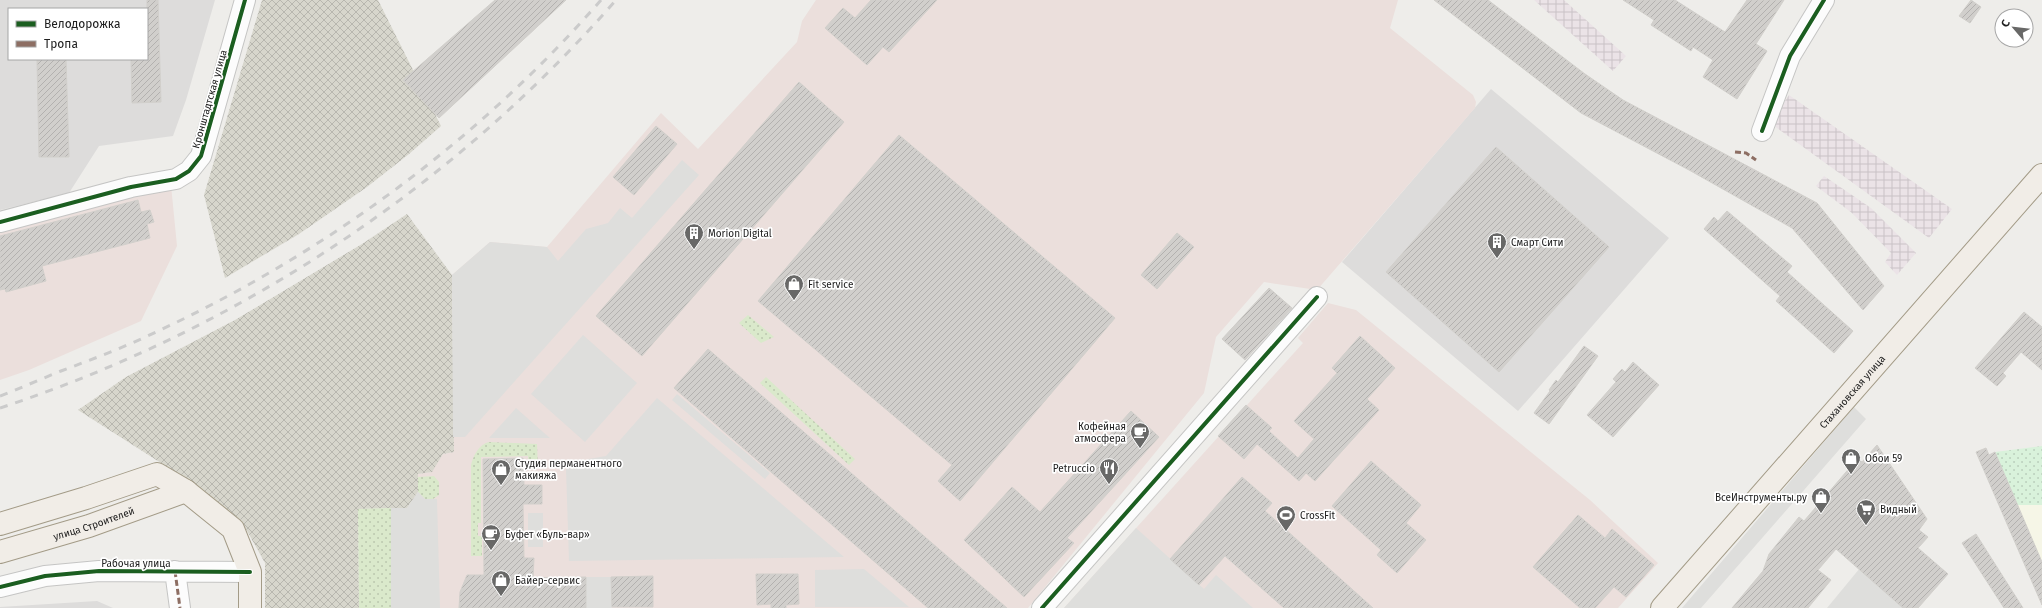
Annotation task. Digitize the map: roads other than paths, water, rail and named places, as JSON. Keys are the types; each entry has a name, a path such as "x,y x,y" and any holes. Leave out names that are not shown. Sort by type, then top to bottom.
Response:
{"main road":[{"name":"Стахановская улица","path":"1662,608 2042,175"},
{"path":"0,524 86,498 157,474 186,491 233,529 250,572 250,608"},
{"name":"улица Строителей","path":"0,552 90,526 186,491"}],"street":[{"name":"Кронштадтская улица","path":"0,222 131,187 176,179 189,171 201,156 245,0"},
{"path":"1762,131 1790,56 1824,0"},
{"path":"1042,608 1317,297"},
{"name":"Рабочая улица","path":"0,587 45,576 99,571 250,572"},
{"path":"175,571 180,608"}],"railway":[{"path":"0,396 121,348 156,332 218,301 279,267 338,230 396,189 451,146 504,100 554,51 601,0"},
{"path":"0,408 88,376 173,338 256,294 335,245 412,191 484,132 552,68 616,0"}],"place":[{"name":"Morion Digital","path":"694,250"},
{"name":"Смарт Сити","path":"1497,259"},
{"name":"Fit service","path":"794,301"},
{"name":"Кофейная атмосфера","path":"1140,449"},
{"name":"Обои 59","path":"1851,475"},
{"name":"Petruccio","path":"1109,485"},
{"name":"Студия перманентного макияжа","path":"501,486"},
{"name":"ВсеИнструменты.ру","path":"1821,514"},
{"name":"Видный","path":"1866,526"},
{"name":"CrossFit","path":"1286,532"},
{"name":"Буфет «Буль-вар»","path":"491,551"},
{"name":"Байер-сервис","path":"501,597"}]}
